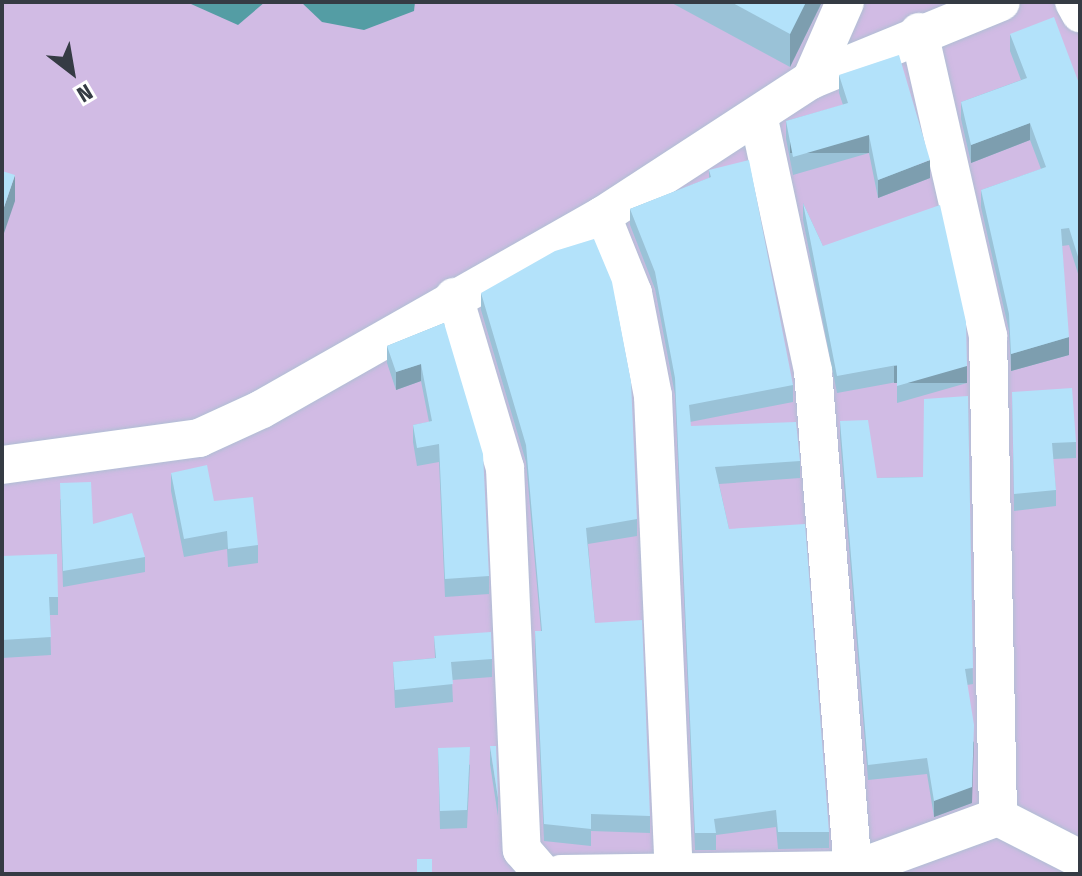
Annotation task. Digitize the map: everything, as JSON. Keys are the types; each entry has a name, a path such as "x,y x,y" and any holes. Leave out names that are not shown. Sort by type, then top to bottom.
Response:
{"street":[{"path":"811,80 845,2"},
{"path":"2,465 199,438 602,216 759,119 811,80 919,32 1001,2"},
{"path":"1074,2 1080,13"},
{"path":"919,32 988,336 998,817"},
{"path":"759,119 813,371 853,870"},
{"path":"602,216 633,293 653,396 674,868"},
{"path":"454,297 505,468 522,850 543,874"},
{"path":"561,874 674,868 853,870 998,817 1080,859"}],"shaded area":[{"path":"2,2 1080,2 1080,874 2,874"}],"water":[{"path":"191,2 265,2 238,25 191,4"},
{"path":"301,2 415,2 414,11 364,30 322,22"}],"building":[{"path":"731,2 806,2 790,34"},
{"path":"1054,17 1080,86 1080,263 1069,228 1061,229 1069,337 1011,354 1009,314 981,190 1046,167 1030,123 971,145 961,102 1027,78 1010,34"},
{"path":"899,55 930,160 878,180 869,135 793,157 786,121 848,103 839,75"},
{"path":"749,160 793,385 689,405 691,426 796,422 800,461 715,467 729,529 805,524 829,832 778,832 776,810 714,819 716,833 695,833 675,378 655,272 630,209 711,177 709,170"},
{"path":"2,171 15,175 2,213"},
{"path":"803,203 823,246 940,205 966,322 967,366 897,386 897,365 837,376"},
{"path":"594,239 612,282 631,382 637,519 586,528 595,623 642,620 650,816 591,814 591,829 544,824 535,631 542,631 526,445 481,293 555,251"},
{"path":"444,323 483,454 489,576 445,579 439,444 417,448 413,425 432,421 421,364 396,372 387,346"},
{"path":"1072,388 1076,442 1052,443 1056,490 1014,494 1012,392"},
{"path":"968,396 973,668 965,669 974,725 972,787 934,801 927,758 868,765 840,421 868,420 877,478 923,477 924,399"},
{"path":"207,465 214,501 253,497 258,545 228,549 227,531 184,539 171,473"},
{"path":"91,482 93,524 132,513 145,557 63,571 60,483"},
{"path":"57,554 58,597 49,597 51,637 2,640 2,556"},
{"path":"491,632 492,659 451,662 453,684 395,690 393,662 436,658 434,636"},
{"path":"490,746 496,746 498,798"},
{"path":"470,747 467,810 440,811 438,748"},
{"path":"417,859 432,859 432,874 417,874"}]}
